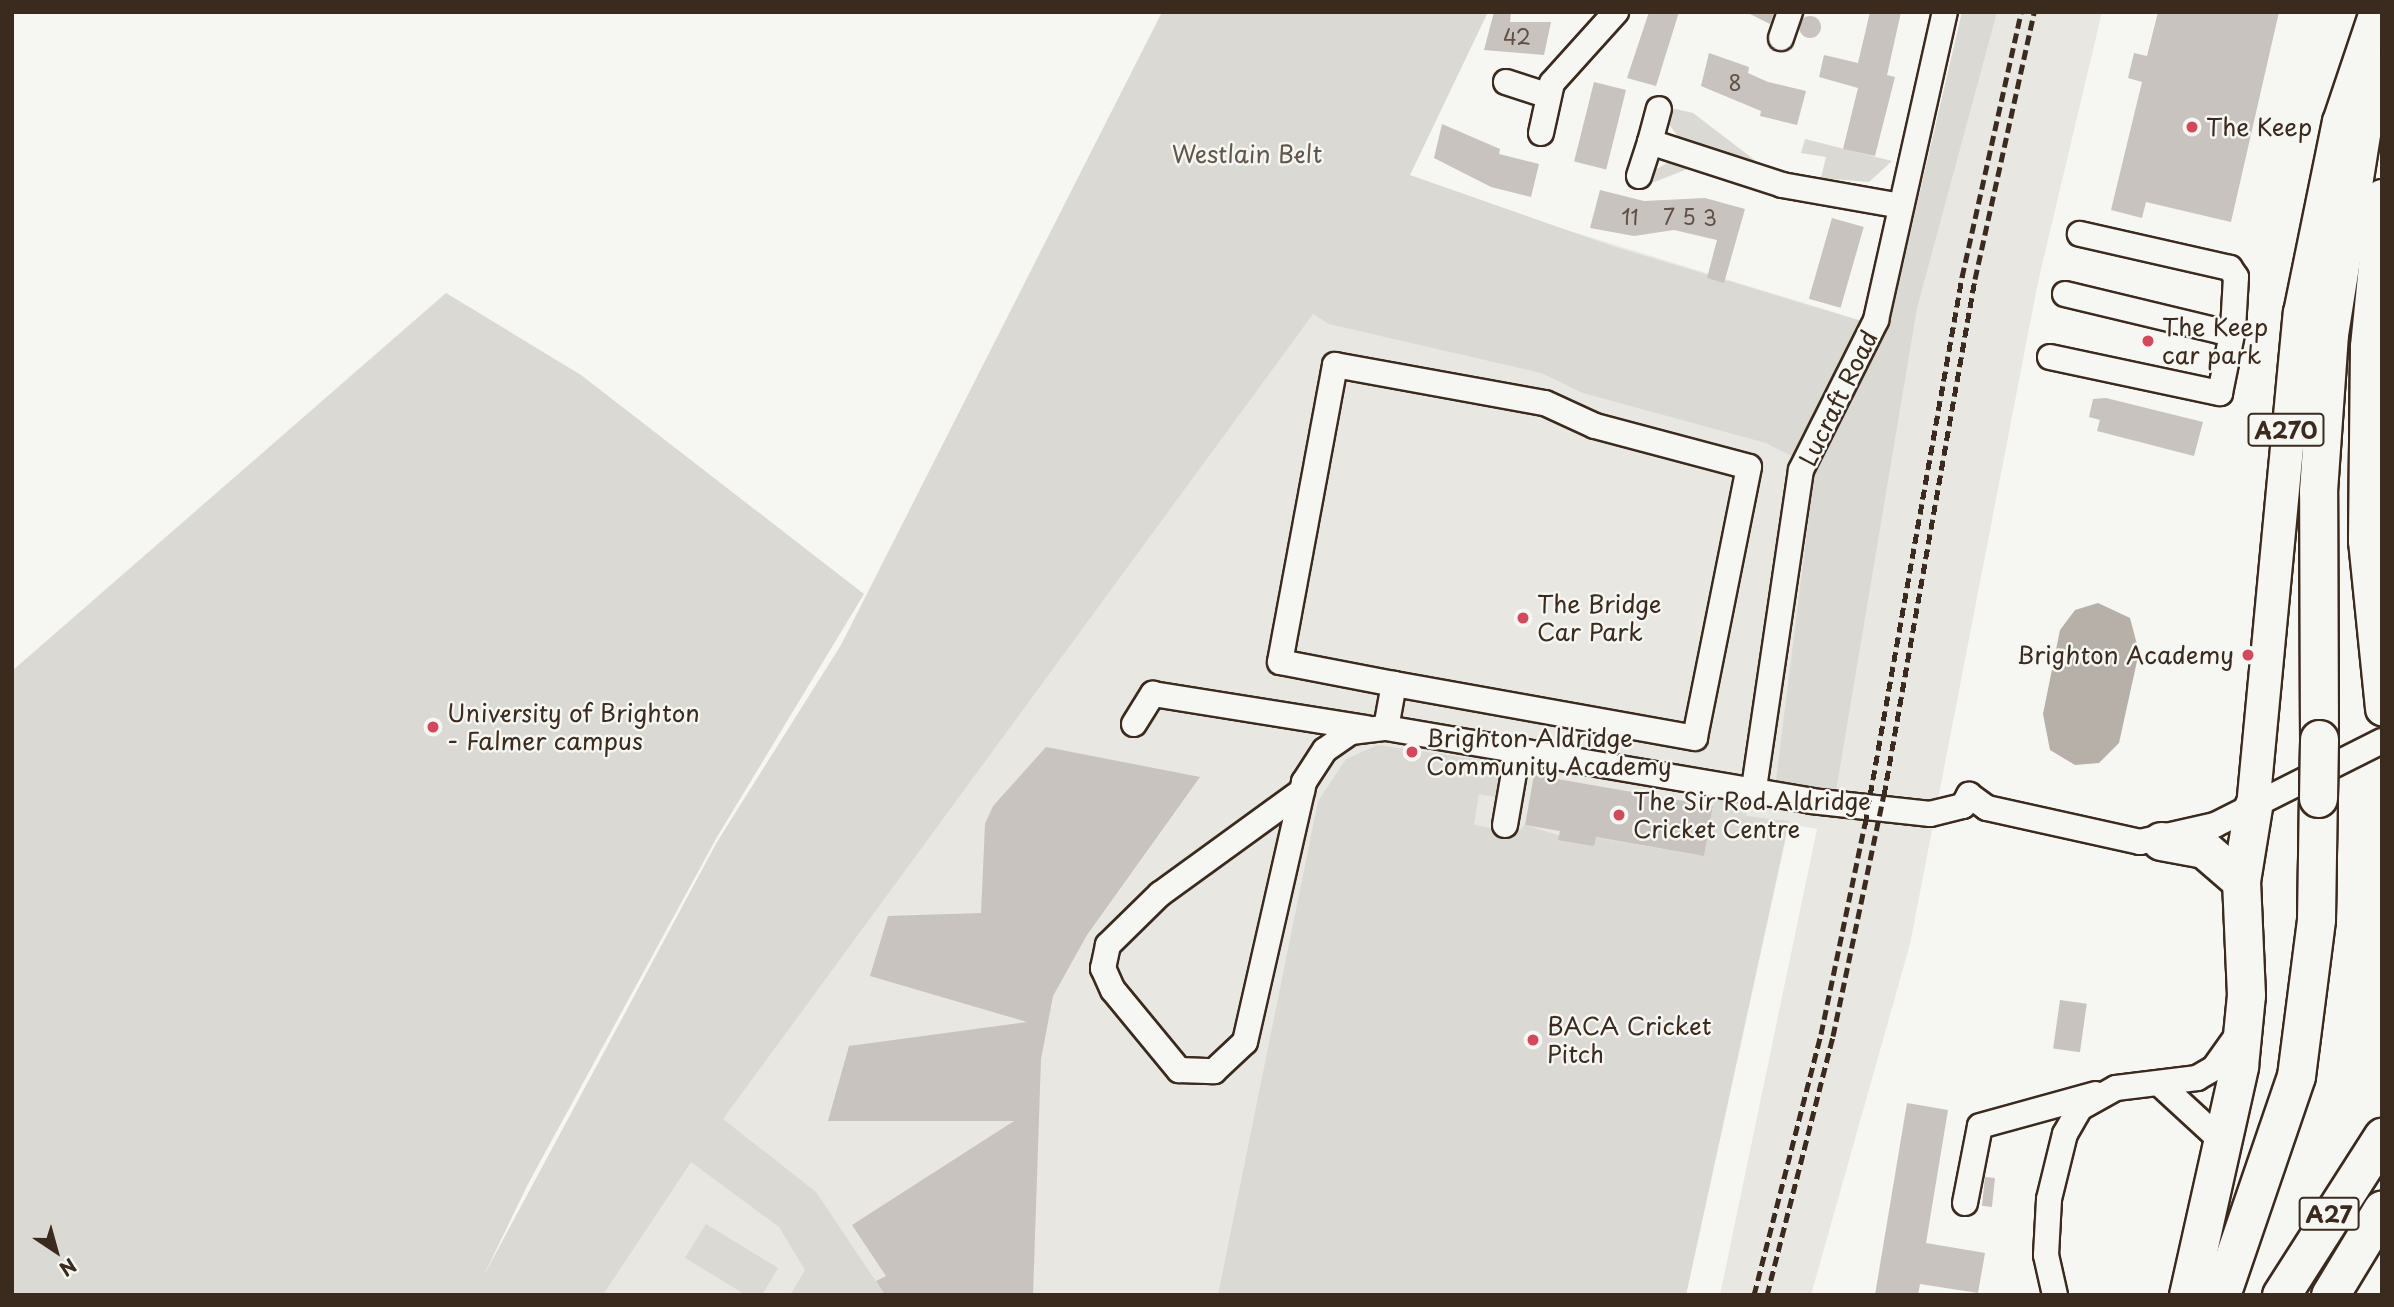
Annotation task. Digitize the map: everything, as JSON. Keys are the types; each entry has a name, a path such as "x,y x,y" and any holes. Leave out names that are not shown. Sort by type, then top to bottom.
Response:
{"highway":[{"path":"2221,1295 2295,1076 2316,919 2321,452 2329,334 2363,122 2364,61"},
{"path":"2188,1295 2226,1145 2243,1028 2241,881 2253,807"},
{"path":"2161,841 2204,849 2241,881"},
{"name":"A27","path":"2281,1295 2382,1137"},
{"name":"A27","path":"2330,1295 2382,1209"}],"main road":[{"name":"A270","path":"2253,807 2300,313 2339,122 2364,61 2376,12"},
{"path":"2382,196 2365,415 2382,709"}],"street":[{"path":"1541,133 1546,95 1616,12"},
{"path":"1781,38 1790,12"},
{"name":"Lucraft Road","path":"1754,788 1801,470 1875,320 1945,12"},
{"path":"1506,82 1546,95"},
{"path":"1639,176 1659,109"},
{"path":"1650,142 1782,185 1901,206"},
{"path":"2050,357 2220,393 2233,329 2236,277 2230,268 2080,234"},
{"path":"2065,294 2138,312 2233,329"},
{"path":"1335,365 1545,403 1595,426 1749,467 1695,738 1394,684 1280,662 1335,365"},
{"path":"1380,729 1394,684"},
{"path":"1134,724 1153,694 1930,814 1963,806 1969,795 1987,808 2161,841 2253,807 2382,741"},
{"path":"1302,791 1160,894 1108,945 1106,978 1179,1070 1214,1071 1245,1041 1302,791 1312,767 1338,739 1380,729"},
{"path":"1505,825 1518,750"},
{"path":"1965,1203 1980,1126 2103,1092 2164,1087 2214,1068 2243,1028"},
{"path":"2164,1087 2226,1145"},
{"path":"2055,1295 2046,1239 2059,1155 2080,1108 2103,1092"}],"shaded area":[{"name":"Brighton Aldridge Community Academy","path":"1962,12 2102,12 2038,282 1910,944 1811,1295 1720,1295 1817,829 1789,824 1686,1295 603,1295 706,1138 1313,313 1531,219 1888,329"},
{"path":"2098,603 2130,618 2139,652 2119,743 2099,763 2075,765 2050,750 2043,714 2060,630 2075,610"}],"green space":[{"name":"Westlain Belt","path":"1162,12 1488,12 1410,175 1612,246 1888,329 1962,12 1997,12 1917,308 1835,797 1784,790 1776,780 1815,468 1766,443 1583,393 1541,373 1329,324 1313,314 723,1119 816,1192 885,1295 790,1295 805,1270 779,1227 691,1162 603,1295 12,1295 12,671 446,293 581,375 864,594 717,837 528,1184 483,1277 717,842 841,645"},
{"path":"1671,108 1693,113 1773,174 1679,138 1668,123"},
{"path":"1805,139 1892,161 1869,182 1821,178 1826,157 1801,153"},
{"path":"1672,160 1693,167 1649,184 1655,170"},
{"path":"1378,745 1508,764 1501,798 1479,794 1474,825 1517,833 1525,825 1594,846 1586,836 1704,856 1716,791 1749,796 1746,816 1789,821 1686,1295 1218,1295 1318,801 1346,759"},
{"path":"706,1224 778,1268 762,1295 746,1295 685,1258"}],"building":[{"path":"1494,12 1511,12 1510,22 1551,22 1544,55 1484,50"},
{"path":"1649,12 1679,12 1656,86 1627,78"},
{"path":"1746,12 1774,12 1770,24"},
{"path":"1870,12 1901,12 1887,75 1895,77 1875,156 1843,149 1858,88 1819,77 1824,55 1858,63"},
{"name":"The Keep","path":"2158,12 2279,12 2231,222 2146,202 2142,218 2111,210 2142,82 2128,78 2134,53 2147,56"},
{"path":"1810,16 1818,19 1821,27 1818,35 1810,38 1802,35 1799,27 1802,19"},
{"path":"1709,53 1749,67 1748,73 1768,82 1806,91 1797,125 1760,116 1761,111 1701,86"},
{"path":"1594,82 1626,90 1606,170 1574,162"},
{"path":"1442,124 1500,149 1499,154 1539,164 1531,197 1491,187 1434,158"},
{"path":"1600,190 1644,201 1705,198 1745,209 1724,283 1707,278 1717,240 1674,230 1634,236 1590,228"},
{"path":"1832,218 1864,227 1841,308 1809,299"},
{"path":"2106,398 2203,422 2194,456 2097,431 2100,420 2089,417 2093,399"},
{"path":"1046,747 1200,777 1087,935 1053,996 1041,1059 1033,1295 885,1295 876,1281 886,1276 852,1225 1014,1121 828,1121 849,1046 1027,1022 870,976 888,916 981,913 985,824 993,806"},
{"name":"The Sir Rod Aldridge Cricket Centre","path":"1534,775 1713,806 1704,856 1596,837 1594,846 1558,840 1560,831 1525,825"},
{"path":"2060,1000 2087,1004 2080,1052 2053,1049"},
{"path":"1907,1103 1948,1110 1926,1243 1985,1253 1978,1293 1920,1284 1918,1295 1875,1295"},
{"path":"1985,1177 1995,1178 1992,1207 1982,1206"}],"railway":[{"path":"1754,1295 1821,1034 1865,824 1962,277 2021,12"},
{"path":"1767,1295 1833,1036 1884,795 1975,279 2034,12"}],"place":[{"name":"The Keep","path":"2192,127"},
{"name":"The Keep car park","path":"2148,341"},
{"name":"The Bridge Car Park","path":"1523,618"},
{"name":"Brighton Academy","path":"2248,655"},
{"name":"University of Brighton - Falmer campus","path":"433,727"},
{"name":"Brighton Aldridge Community Academy","path":"1412,752"},
{"name":"The Sir Rod Aldridge Cricket Centre","path":"1619,815"},
{"name":"BACA Cricket Pitch","path":"1533,1040"}]}
